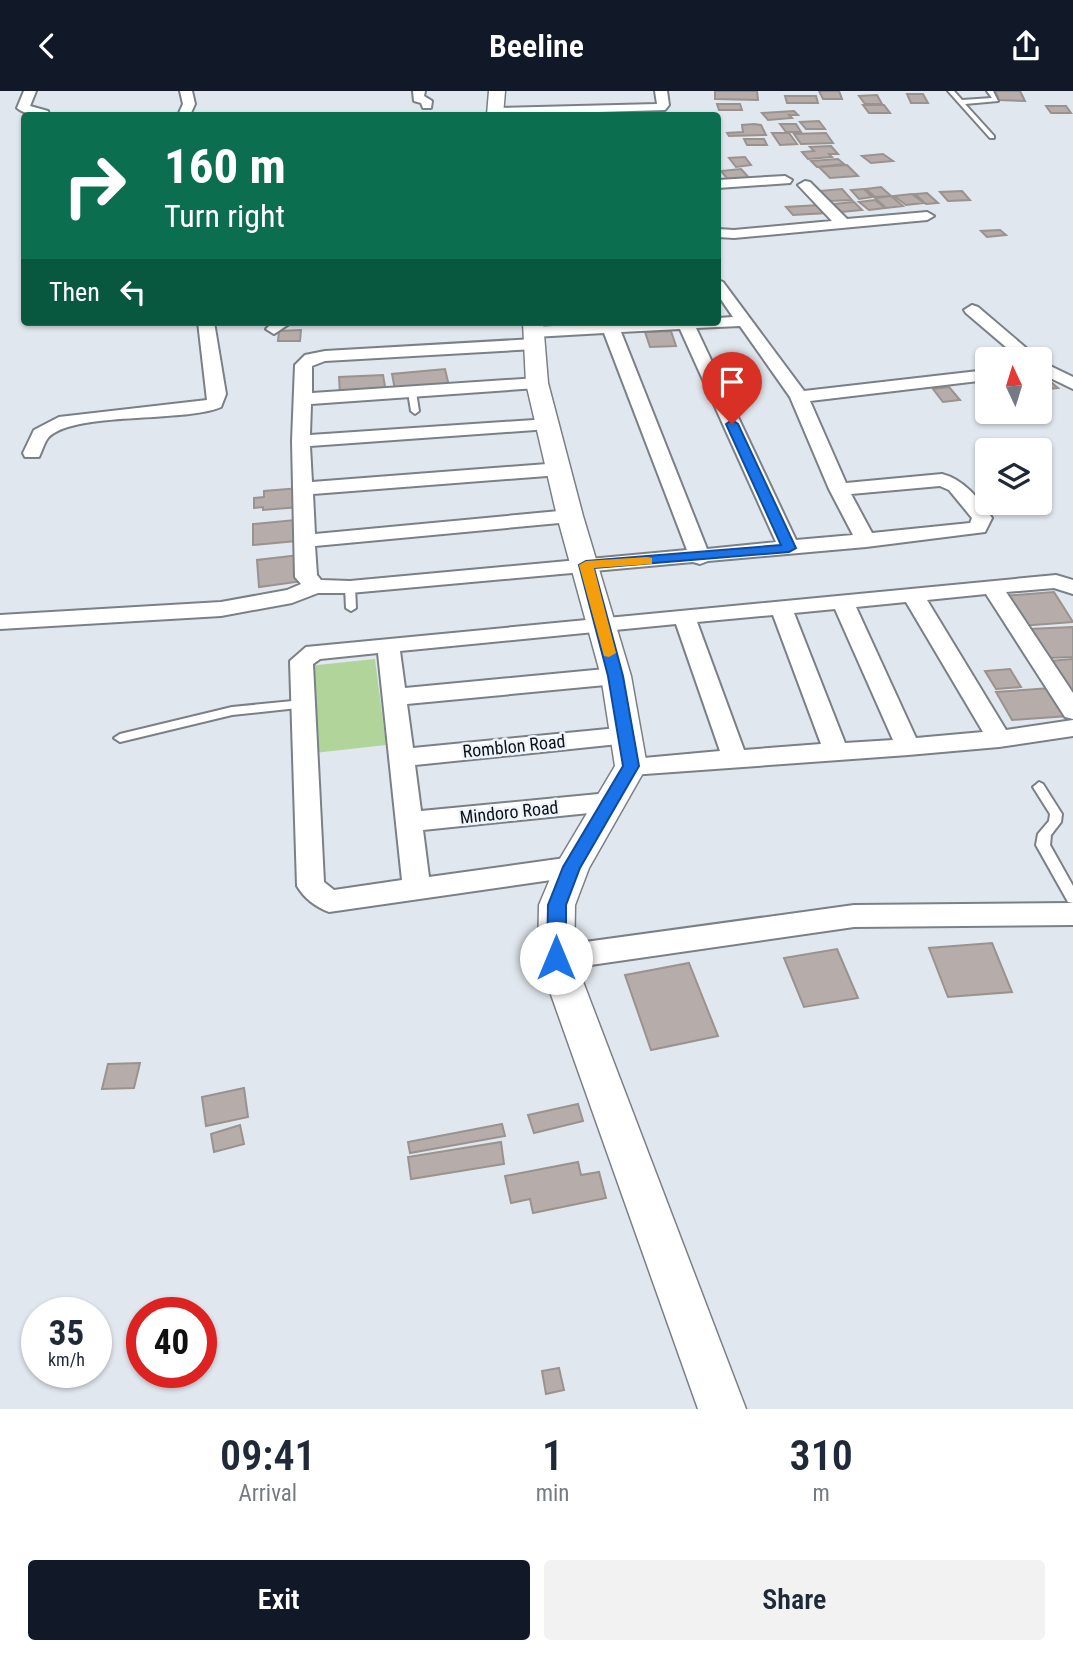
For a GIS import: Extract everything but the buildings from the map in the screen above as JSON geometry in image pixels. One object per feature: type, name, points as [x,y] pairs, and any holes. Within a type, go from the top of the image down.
[{"type":"street","points":[[30,91],[23,108],[37,112]]},
{"type":"street","points":[[185,112],[189,104],[186,91]]},
{"type":"street","points":[[419,91],[418,98],[426,101],[426,105]]},
{"type":"street","points":[[495,112],[497,91]]},
{"type":"street","points":[[523,112],[661,107],[661,91]]},
{"type":"street","points":[[721,184],[785,180]]},
{"type":"street","points":[[806,185],[844,224]]},
{"type":"street","points":[[832,212],[852,215],[863,222]]},
{"type":"street","points":[[721,233],[927,216]]},
{"type":"street","points":[[721,291],[746,321],[799,397],[839,489],[866,541]]},
{"type":"street","points":[[972,310],[1016,347]]},
{"type":"street","points":[[721,322],[746,321]]},
{"type":"street","points":[[32,453],[41,434],[65,421],[165,409],[204,408],[215,403],[217,394],[207,326]]},
{"type":"street","points":[[315,586],[306,576],[300,441],[304,365],[311,359],[533,333],[656,326]]},
{"type":"street","points":[[687,326],[789,548]]},
{"type":"street","points":[[611,329],[700,558]]},
{"type":"street","points":[[533,333],[537,383],[570,516],[616,676],[629,750],[609,802],[572,867],[557,905],[556,958],[722,1409]]},
{"type":"street","points":[[1052,373],[1073,384]]},
{"type":"street","points":[[799,397],[975,376]]},
{"type":"street","points":[[301,399],[537,383]]},
{"type":"street","points":[[300,441],[549,424]]},
{"type":"street","points":[[303,489],[560,468]]},
{"type":"street","points":[[0,622],[221,609],[292,596],[315,586],[350,587],[586,565],[700,558],[866,541],[978,528],[982,518],[956,486],[942,480],[839,489]]},
{"type":"street","points":[[306,541],[570,516]]},
{"type":"street","points":[[572,867],[329,901],[311,886],[301,661],[314,652],[600,623],[843,603],[991,586],[1056,581],[1073,588]]},
{"type":"street","points":[[991,586],[1073,711]]},
{"type":"street","points":[[913,595],[999,739]]},
{"type":"street","points":[[843,603],[908,747]]},
{"type":"street","points":[[781,607],[836,753]]},
{"type":"street","points":[[684,616],[735,759]]},
{"type":"street","points":[[388,645],[416,888]]},
{"type":"street","points":[[394,697],[616,676]]},
{"type":"street","name":"Romblon Road","points":[[401,758],[629,750],[735,759],[999,739],[1073,728]]},
{"type":"street","name":"Mindoro Road","points":[[408,822],[609,802]]},
{"type":"street","points":[[556,958],[854,915],[1073,914]]},
{"type":"lane","points":[[951,91],[992,137]]},
{"type":"lane","points":[[961,102],[996,100],[990,91]]},
{"type":"lane","points":[[412,392],[415,411]]},
{"type":"lane","points":[[350,587],[351,608]]},
{"type":"lane","points":[[120,738],[232,711],[303,704]]},
{"type":"lane","points":[[1039,787],[1056,814],[1055,822],[1045,834],[1043,845],[1073,898]]},
{"type":"green space","points":[[375,659],[386,745],[314,753],[308,666]]},
{"type":"slow traffic","points":[[609,653],[586,565],[647,561]]},
{"type":"route","points":[[556,958],[557,905],[572,867],[631,766],[628,735],[616,676],[586,565],[700,558],[789,548],[732,424]]}]
